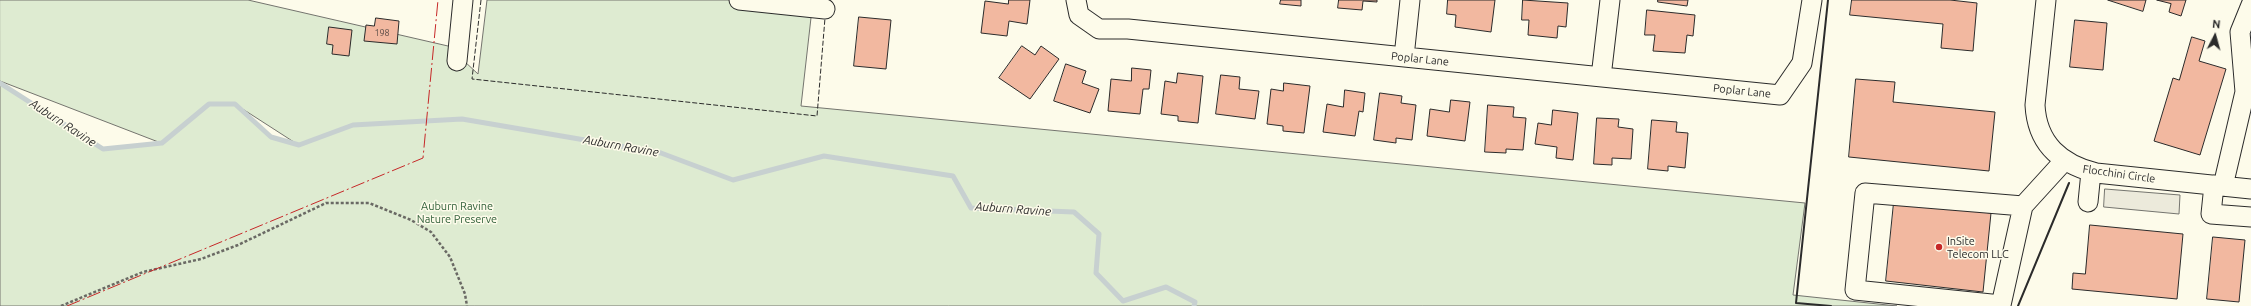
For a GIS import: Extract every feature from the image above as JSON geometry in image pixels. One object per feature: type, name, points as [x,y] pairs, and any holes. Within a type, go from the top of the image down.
[{"type":"street","points":[[457,61],[464,0]]},
{"type":"street","points":[[739,0],[825,9]]},
{"type":"street","name":"Poplar Lane","points":[[1076,0],[1079,16],[1099,29],[1128,29],[1780,95],[1802,63],[1812,0]]},
{"type":"street","points":[[1404,57],[1410,0]]},
{"type":"street","points":[[1601,77],[1610,0]]},
{"type":"street","name":"Flocchini Circle","points":[[2046,0],[2036,105],[2036,120],[2050,147],[2064,161],[2090,172],[2251,189]]},
{"type":"street","points":[[2251,5],[2240,32],[2245,92],[2211,214],[2251,217]]},
{"type":"street","points":[[2024,206],[1865,192],[1855,290],[2001,305],[2024,206],[2064,161]]},
{"type":"street","points":[[2088,202],[2090,172]]},
{"type":"path","points":[[61,306],[143,272],[201,259],[238,245],[326,203],[369,203],[411,220],[431,232],[450,257],[465,294],[467,306]]},
{"type":"green space","name":"Auburn Ravine Nature Preserve","points":[[0,0],[248,0],[448,46],[478,74],[487,0],[813,0],[801,106],[1805,203],[1793,295],[1897,306],[0,306],[0,83],[103,149],[161,143],[0,81]],"holes":[[[238,106],[297,144],[271,137]]]},
{"type":"shaded area","points":[[2105,189],[2180,195],[2179,214],[2104,207]]},
{"type":"building","points":[[1009,0],[1030,0],[1027,24],[1009,21],[1007,36],[981,33],[985,1],[1008,4]]},
{"type":"building","points":[[1281,0],[1301,0],[1301,6],[1280,4]]},
{"type":"building","points":[[1339,0],[1377,0],[1377,2],[1363,1],[1362,10],[1338,8]]},
{"type":"building","points":[[1448,0],[1495,0],[1491,32],[1455,27],[1456,15],[1447,14]]},
{"type":"building","points":[[1523,0],[1568,3],[1566,27],[1558,26],[1557,38],[1528,35],[1529,20],[1522,20]]},
{"type":"building","points":[[1658,0],[1688,0],[1687,6],[1658,2]]},
{"type":"building","points":[[1852,0],[1950,0],[1977,3],[1973,51],[1941,48],[1943,24],[1850,15]]},
{"type":"building","points":[[2108,0],[2146,0],[2143,11]]},
{"type":"building","points":[[2157,0],[2186,0],[2181,16],[2169,12],[2171,4]]},
{"type":"building","points":[[1647,10],[1695,15],[1693,36],[1687,35],[1685,53],[1653,51],[1655,35],[1645,35]]},
{"type":"building","points":[[859,17],[891,20],[886,69],[854,66]]},
{"type":"building","points":[[376,18],[399,21],[397,44],[364,41],[366,25],[374,26]]},
{"type":"building","points":[[2075,20],[2107,23],[2103,70],[2070,67]]},
{"type":"building","points":[[329,27],[352,30],[349,56],[332,54],[333,45],[327,44]]},
{"type":"building","points":[[2192,37],[2205,41],[2199,61],[2226,69],[2200,155],[2154,141],[2173,78],[2179,80]]},
{"type":"building","points":[[1022,46],[1035,55],[1041,46],[1059,59],[1030,99],[999,78]]},
{"type":"building","points":[[1066,64],[1086,71],[1082,83],[1099,89],[1090,113],[1054,101]]},
{"type":"building","points":[[1132,68],[1151,70],[1149,89],[1143,89],[1140,114],[1108,111],[1111,79],[1131,81]]},
{"type":"building","points":[[1178,73],[1203,76],[1198,123],[1178,121],[1178,116],[1161,114],[1165,81],[1176,83]]},
{"type":"building","points":[[1221,75],[1240,77],[1239,89],[1259,91],[1255,119],[1216,114]]},
{"type":"building","points":[[1856,79],[1895,82],[1893,102],[1995,112],[1989,171],[1849,157]]},
{"type":"building","points":[[1284,83],[1310,86],[1304,133],[1283,131],[1283,126],[1267,124],[1271,89],[1283,91]]},
{"type":"building","points":[[1345,90],[1365,93],[1363,112],[1359,111],[1355,136],[1323,132],[1327,104],[1343,107]]},
{"type":"building","points":[[1380,93],[1402,96],[1401,103],[1416,105],[1412,140],[1396,138],[1396,143],[1374,140]]},
{"type":"building","points":[[1451,100],[1470,102],[1465,141],[1427,136],[1430,109],[1449,112]]},
{"type":"building","points":[[1488,105],[1514,107],[1513,117],[1526,118],[1523,150],[1506,149],[1506,153],[1485,152]]},
{"type":"building","points":[[1553,110],[1578,113],[1573,160],[1556,158],[1557,147],[1535,144],[1538,123],[1551,125]]},
{"type":"building","points":[[1597,118],[1619,119],[1618,127],[1633,129],[1631,159],[1612,158],[1612,165],[1594,164]]},
{"type":"building","points":[[1652,120],[1677,122],[1676,132],[1688,133],[1685,168],[1668,166],[1668,171],[1648,169]]},
{"type":"building","name":"InSite Telecom LLC","points":[[1894,202],[1991,213],[1983,292],[1886,281]]},
{"type":"building","points":[[2090,225],[2183,234],[2177,299],[2072,289],[2073,273],[2085,274]]},
{"type":"building","points":[[2213,237],[2245,240],[2239,302],[2207,299]]},
{"type":"waterway","name":"Auburn Ravine","points":[[0,83],[103,149],[162,143],[209,104],[235,104],[271,137],[299,145],[353,125],[462,119],[661,153],[733,180],[824,156],[953,176],[971,208],[1074,212],[1099,234],[1096,273],[1123,301],[1166,287],[1195,302],[1194,306]]},
{"type":"fence","points":[[481,0],[472,79],[817,116],[825,18]]},
{"type":"wall","points":[[1828,0],[1796,303],[1831,306]]},
{"type":"wall","points":[[2018,306],[2069,183]]},
{"type":"power","points":[[67,306],[423,158],[438,0]]},
{"type":"place","name":"InSite Telecom LLC","points":[[1939,247]]}]
